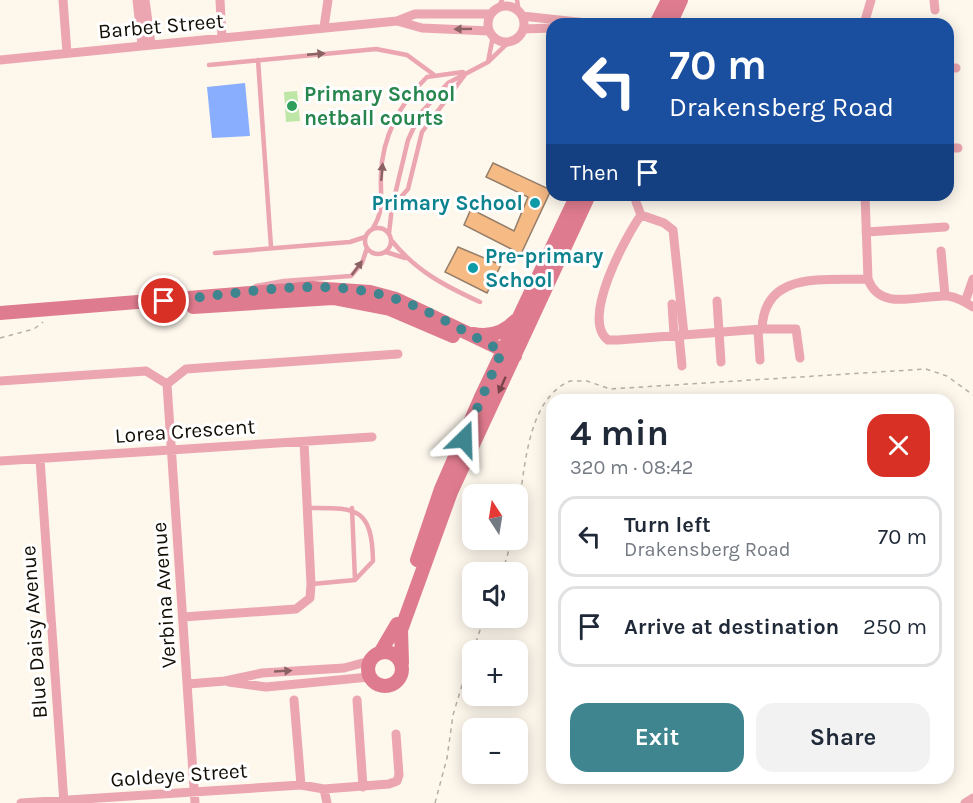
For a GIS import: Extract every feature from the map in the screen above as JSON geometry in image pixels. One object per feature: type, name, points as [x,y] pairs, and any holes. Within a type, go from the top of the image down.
[{"type":"street","points":[[63,0],[67,53]]},
{"type":"street","points":[[137,0],[146,45]]},
{"type":"street","points":[[146,0],[146,45]]},
{"type":"street","points":[[220,0],[222,38]]},
{"type":"street","points":[[324,27],[328,0]]},
{"type":"street","points":[[659,18],[669,0]]},
{"type":"street","points":[[673,18],[681,0]]},
{"type":"street","points":[[866,18],[871,0]]},
{"type":"street","points":[[546,28],[523,29],[511,40],[501,41],[491,33],[497,7],[509,6],[520,14],[550,18]]},
{"type":"street","name":"Barbet Street","points":[[0,60],[397,21],[415,14],[497,7]]},
{"type":"street","points":[[520,14],[523,29]]},
{"type":"street","points":[[854,15],[858,18]]},
{"type":"street","name":"Barbet Street","points":[[397,21],[422,28],[491,33]]},
{"type":"street","points":[[507,356],[527,303],[574,201]]},
{"type":"street","points":[[369,677],[368,668],[395,631],[440,505],[507,356],[586,201]]},
{"type":"street","points":[[636,201],[641,215],[601,296],[601,332],[608,339],[760,329],[796,329],[800,358]]},
{"type":"street","points":[[864,201],[867,279],[875,291],[891,300],[945,296],[969,305],[973,279]]},
{"type":"street","points":[[641,215],[664,222],[673,230],[682,366]]},
{"type":"street","points":[[865,229],[913,223]]},
{"type":"street","points":[[865,229],[945,227]]},
{"type":"street","points":[[941,251],[945,296]]},
{"type":"street","points":[[760,360],[760,329],[765,307],[782,287],[799,283],[867,279]]},
{"type":"street","points":[[0,313],[312,288],[370,292],[396,299],[507,356]]},
{"type":"street","points":[[0,322],[333,298],[390,309],[507,356]]},
{"type":"street","points":[[717,301],[721,362]]},
{"type":"street","points":[[462,332],[485,336],[496,334],[512,324],[527,303]]},
{"type":"street","points":[[672,304],[679,335]]},
{"type":"street","points":[[0,381],[146,371],[167,384],[186,369],[398,354]]},
{"type":"street","name":"Verbina Avenue","points":[[167,384],[195,803]]},
{"type":"street","name":"Lorea Crescent","points":[[0,461],[372,437]]},
{"type":"street","points":[[183,617],[296,609],[310,598],[304,442]]},
{"type":"street","name":"Blue Daisy Avenue","points":[[40,459],[64,802]]},
{"type":"street","points":[[225,681],[266,687],[369,677],[382,687],[392,685],[400,678],[401,630],[440,505]]},
{"type":"street","points":[[188,684],[225,681],[262,673],[344,668],[390,653],[402,663]]},
{"type":"street","points":[[294,700],[301,785]]},
{"type":"street","points":[[357,700],[363,787]]},
{"type":"street","name":"Goldeye Street","points":[[21,803],[301,785],[324,789],[363,787],[397,781],[399,775],[396,734]]},
{"type":"street","points":[[324,789],[327,803]]},
{"type":"street","points":[[965,803],[973,798]]},
{"type":"lane","points":[[517,0],[520,14]]},
{"type":"lane","points":[[488,62],[491,33]]},
{"type":"lane","points":[[480,302],[429,277],[405,258],[389,233],[392,207],[408,140],[420,114],[448,83],[488,62],[511,40]]},
{"type":"lane","points":[[209,65],[387,49],[407,55],[433,74]]},
{"type":"lane","points":[[258,60],[271,247]]},
{"type":"lane","points":[[215,253],[350,242],[365,237],[373,228],[383,204],[381,170],[392,124],[403,105],[423,81],[433,74],[471,71]]},
{"type":"lane","points":[[392,207],[408,189],[422,132],[451,97],[461,79],[471,71]]},
{"type":"lane","points":[[373,228],[382,228],[389,233]]},
{"type":"lane","points":[[221,295],[284,281],[344,278],[357,270],[366,246],[365,237]]},
{"type":"lane","points":[[386,252],[392,241]]},
{"type":"lane","points":[[350,242],[366,246],[374,253],[386,252],[405,258]]},
{"type":"lane","points":[[307,508],[352,508],[359,514],[373,540],[373,561],[356,580],[311,585]]},
{"type":"lane","points":[[352,508],[356,580]]},
{"type":"path","points":[[0,338],[34,329],[42,324],[45,318]]},
{"type":"path","points":[[554,394],[570,381],[587,381],[610,389],[926,369],[946,376],[973,395]]},
{"type":"path","points":[[522,484],[530,433],[535,419],[546,404]]},
{"type":"path","points":[[435,803],[447,758],[453,715],[462,686]]},
{"type":"green space","name":"Primary School netball courts","points":[[297,91],[300,121],[286,122],[284,92]]},
{"type":"water","points":[[245,83],[250,136],[212,138],[207,87]]},
{"type":"building","name":"Primary School","points":[[493,163],[546,188],[546,201],[521,254],[464,225],[471,209],[514,231],[528,197],[486,177]]},
{"type":"building","name":"Pre-primary School","points":[[458,247],[501,265],[487,293],[445,272]]},
{"type":"place","name":"Primary School netball courts","points":[[292,106]]},
{"type":"place","name":"Primary School","points":[[535,203]]},
{"type":"place","name":"Pre-primary School","points":[[473,268]]},
{"type":"route","points":[[164,301],[312,288],[370,292],[396,299],[426,312],[502,351],[464,439]]}]
